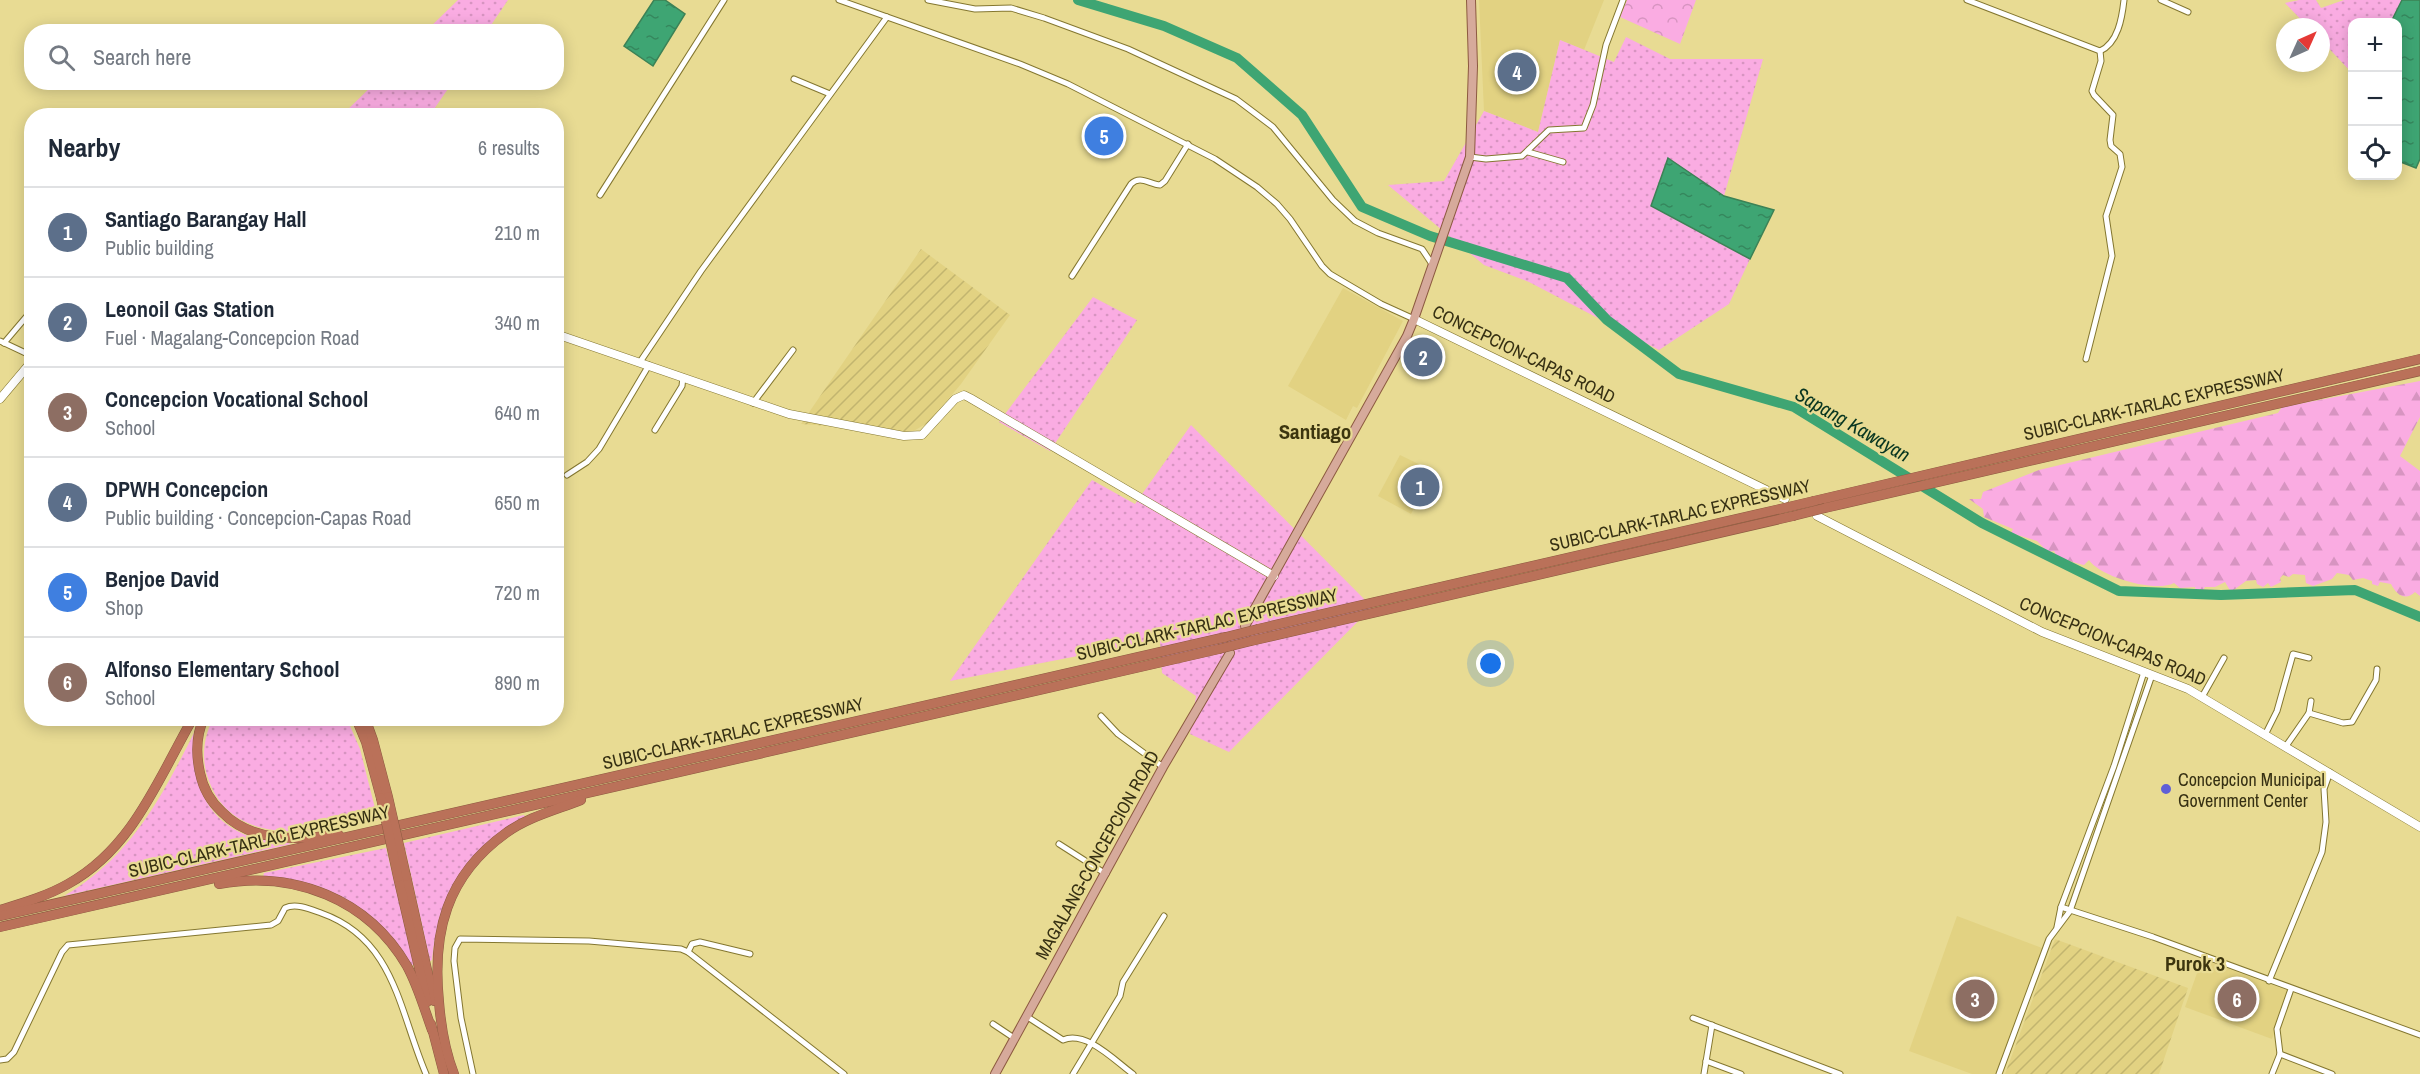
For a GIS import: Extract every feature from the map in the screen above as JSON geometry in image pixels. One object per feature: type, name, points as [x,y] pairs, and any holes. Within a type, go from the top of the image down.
[{"type":"highway","name":"SUBIC-CLARK-TARLAC EXPRESSWAY","points":[[0,916],[1226,637],[2420,359]]},
{"type":"highway","name":"SUBIC-CLARK-TARLAC EXPRESSWAY","points":[[0,927],[175,889],[2420,371]]},
{"type":"highway","points":[[0,910],[51,893],[69,884],[92,868],[113,848],[144,809],[189,726]]},
{"type":"highway","points":[[202,726],[197,761],[201,782],[212,802],[227,818],[245,830],[287,838],[374,832]]},
{"type":"highway","points":[[359,726],[384,798]]},
{"type":"highway","points":[[368,726],[378,758],[384,798],[402,876],[454,1074]]},
{"type":"highway","points":[[441,1024],[436,971],[438,940],[445,912],[460,880],[480,856],[506,833],[536,817],[609,788]]},
{"type":"highway","points":[[402,876],[432,1030]]},
{"type":"highway","points":[[175,889],[190,890],[226,883],[270,881],[310,887],[344,901],[372,923],[400,954],[416,984],[444,1074]]},
{"type":"main road","name":"CONCEPCION-CAPAS ROAD","points":[[1471,0],[1473,66],[1470,157],[1414,319],[1785,499]]},
{"type":"main road","points":[[1245,626],[1407,336],[1414,319]]},
{"type":"main road","points":[[564,337],[753,403],[808,418],[917,436],[926,434],[955,399],[964,395],[1274,576]]},
{"type":"main road","points":[[0,399],[24,370]]},
{"type":"main road","name":"CONCEPCION-CAPAS ROAD","points":[[1817,516],[2042,632],[2148,673],[2202,697],[2266,733],[2420,827]]},
{"type":"main road","name":"MAGALANG-CONCEPCION ROAD","points":[[995,1074],[1163,766],[1230,653]]},
{"type":"street","points":[[600,195],[724,0]]},
{"type":"street","points":[[838,0],[1020,63],[1068,84],[1188,144],[1223,164],[1271,198],[1290,219],[1314,256],[1330,274],[1381,304],[1414,319]]},
{"type":"street","points":[[928,0],[975,9],[1011,8],[1044,18],[1128,49],[1236,99],[1273,127],[1333,201],[1355,221],[1377,233],[1422,249],[1434,262]]},
{"type":"street","points":[[1470,157],[1514,158],[1528,152],[1549,130],[1584,128],[1593,105],[1606,45],[1623,0]]},
{"type":"street","points":[[1969,0],[2100,51],[2106,49],[2114,39],[2124,0]]},
{"type":"street","points":[[2161,0],[2188,12]]},
{"type":"street","points":[[640,362],[700,271],[887,17]]},
{"type":"street","points":[[2086,359],[2112,256],[2106,216],[2122,167],[2120,154],[2111,146],[2113,115],[2092,91],[2101,61],[2100,51]]},
{"type":"street","points":[[794,79],[830,94]]},
{"type":"street","points":[[1072,276],[1131,184],[1135,180],[1141,180],[1160,185],[1165,181],[1188,144]]},
{"type":"street","points":[[1528,152],[1563,162]]},
{"type":"street","points":[[24,319],[2,342],[24,353]]},
{"type":"street","points":[[753,403],[793,350]]},
{"type":"street","points":[[567,475],[587,462],[599,449],[649,365]]},
{"type":"street","points":[[655,430],[682,386],[683,377]]},
{"type":"street","points":[[2266,733],[2277,711],[2293,654],[2309,658]]},
{"type":"street","points":[[2202,697],[2224,658]]},
{"type":"street","points":[[2309,713],[2343,723],[2352,722],[2376,680],[2377,669]]},
{"type":"street","points":[[2057,928],[2061,907],[2148,673]]},
{"type":"street","points":[[2000,1074],[2049,939],[2070,911],[2148,673]]},
{"type":"street","points":[[2286,746],[2309,713],[2311,701]]},
{"type":"street","points":[[1101,716],[1118,734],[1163,766]]},
{"type":"street","points":[[2269,981],[2322,852],[2326,822],[2324,789],[2330,772]]},
{"type":"street","points":[[1059,844],[1106,874]]},
{"type":"street","points":[[0,1060],[7,1059],[14,1052],[62,952],[68,945],[271,925],[278,921],[285,908],[293,906],[318,912],[343,923],[356,932],[379,956],[397,989],[426,1074]]},
{"type":"street","points":[[2061,907],[2420,1035]]},
{"type":"street","points":[[1073,1074],[1120,996],[1123,982],[1164,916]]},
{"type":"street","points":[[473,1074],[461,1018],[454,961],[455,948],[460,939],[474,937],[589,941],[681,949],[688,952],[844,1074]]},
{"type":"street","points":[[688,952],[692,944],[700,942],[750,954]]},
{"type":"street","points":[[2272,1074],[2280,1054],[2277,1029],[2291,989]]},
{"type":"street","points":[[1026,1016],[1063,1040],[1069,1037],[1079,1038],[1090,1043],[1133,1074]]},
{"type":"street","points":[[1693,1018],[1827,1072],[1840,1074]]},
{"type":"street","points":[[993,1023],[1014,1038]]},
{"type":"street","points":[[1704,1074],[1712,1025]]},
{"type":"street","points":[[2280,1054],[2332,1074]]},
{"type":"street","points":[[1706,1061],[1741,1074]]},
{"type":"shaded area","points":[[1479,0],[1604,0],[1584,50],[1560,40],[1538,132],[1484,111]]},
{"type":"shaded area","points":[[921,249],[1010,315],[961,384],[929,422],[912,432],[801,424]]},
{"type":"shaded area","points":[[1343,288],[1403,321],[1357,408],[1353,406],[1346,420],[1288,386]]},
{"type":"shaded area","points":[[1400,455],[1433,471],[1411,514],[1378,496]]},
{"type":"shaded area","points":[[1957,916],[2042,948],[1997,1074],[1972,1074],[1909,1051]]},
{"type":"shaded area","points":[[2055,939],[2188,988],[2159,1074],[2005,1074]]},
{"type":"shaded area","points":[[2202,959],[2289,991],[2272,1039],[2185,1007]]},
{"type":"green space","points":[[458,0],[508,0],[492,24],[433,24]]},
{"type":"green space","points":[[1627,0],[1696,0],[1680,44],[1620,17]]},
{"type":"green space","points":[[2316,0],[2321,8],[2344,0],[2402,0],[2393,18],[2348,18],[2348,69],[2330,50],[2330,18],[2299,18],[2285,3]]},
{"type":"green space","points":[[1626,37],[1670,59],[1763,59],[1724,196],[1668,159],[1651,206],[1750,259],[1729,304],[1659,350],[1529,282],[1484,265],[1388,185],[1444,181],[1484,111],[1538,132],[1560,40],[1614,62]]},
{"type":"green space","points":[[368,90],[447,90],[435,108],[349,108]]},
{"type":"green space","points":[[1093,297],[1137,320],[1050,451],[999,422]]},
{"type":"green space","points":[[2420,381],[2420,417],[2400,456],[2420,471],[2420,596],[2415,592],[2408,596],[2401,596],[2391,584],[2380,582],[2378,586],[2363,578],[2353,580],[2349,575],[2337,573],[2332,579],[2313,586],[2306,583],[2305,575],[2293,574],[2289,577],[2283,575],[2280,578],[2281,582],[2271,587],[2268,583],[2263,587],[2257,584],[2256,580],[2246,581],[2231,592],[2225,582],[2215,587],[2205,587],[2202,592],[2196,592],[2195,587],[2180,588],[2174,583],[2166,586],[2142,585],[2104,572],[2089,560],[2084,565],[2057,557],[2054,551],[2048,552],[2037,541],[2011,533],[2013,529],[1984,517],[1983,509],[1969,499],[1981,499],[1983,492],[2039,470],[2278,413],[2282,407]]},
{"type":"green space","points":[[1191,425],[1372,607],[1229,752],[1190,734],[1196,696],[1162,673],[1160,640],[950,681],[1092,480],[1135,504]]},
{"type":"green space","points":[[210,726],[350,726],[360,749],[378,820],[307,831],[282,831],[259,827],[238,818],[221,803],[206,773],[204,750]]},
{"type":"green space","points":[[195,731],[195,765],[198,781],[211,809],[235,830],[251,837],[291,844],[64,896],[108,863],[142,824],[170,780]]},
{"type":"green space","points":[[524,815],[525,817],[487,844],[459,876],[441,914],[430,961],[404,843]]},
{"type":"green space","points":[[386,848],[414,964],[411,966],[383,928],[349,901],[310,884],[263,877],[264,873]]},
{"type":"water","points":[[654,0],[665,0],[685,14],[653,66],[624,46]]},
{"type":"water","points":[[2402,0],[2420,0],[2420,159],[2416,168],[2402,163],[2402,18],[2393,18]]},
{"type":"water","points":[[1668,158],[1724,196],[1774,210],[1750,259],[1651,206]]},
{"type":"waterway","name":"Sapang Kawayan","points":[[1078,0],[1164,26],[1237,58],[1302,115],[1362,207],[1430,236],[1567,278],[1607,320],[1679,374],[1794,407],[1982,523],[2119,591],[2221,595],[2355,590],[2420,617]]},
{"type":"place","name":"DPWH Concepcion","points":[[1517,72]]},
{"type":"place","name":"Benjoe David","points":[[1104,136]]},
{"type":"place","name":"Leonoil Gas Station","points":[[1423,357]]},
{"type":"place","name":"Santiago Barangay Hall","points":[[1420,487]]},
{"type":"place","name":"Concepcion Municipal Government Center","points":[[2166,789]]},
{"type":"place","name":"Concepcion Vocational School","points":[[1975,999]]},
{"type":"place","name":"Alfonso Elementary School","points":[[2237,999]]},
{"type":"district","name":"Santiago","points":[[1315,431]]},
{"type":"district","name":"Purok 3","points":[[2195,963]]}]
